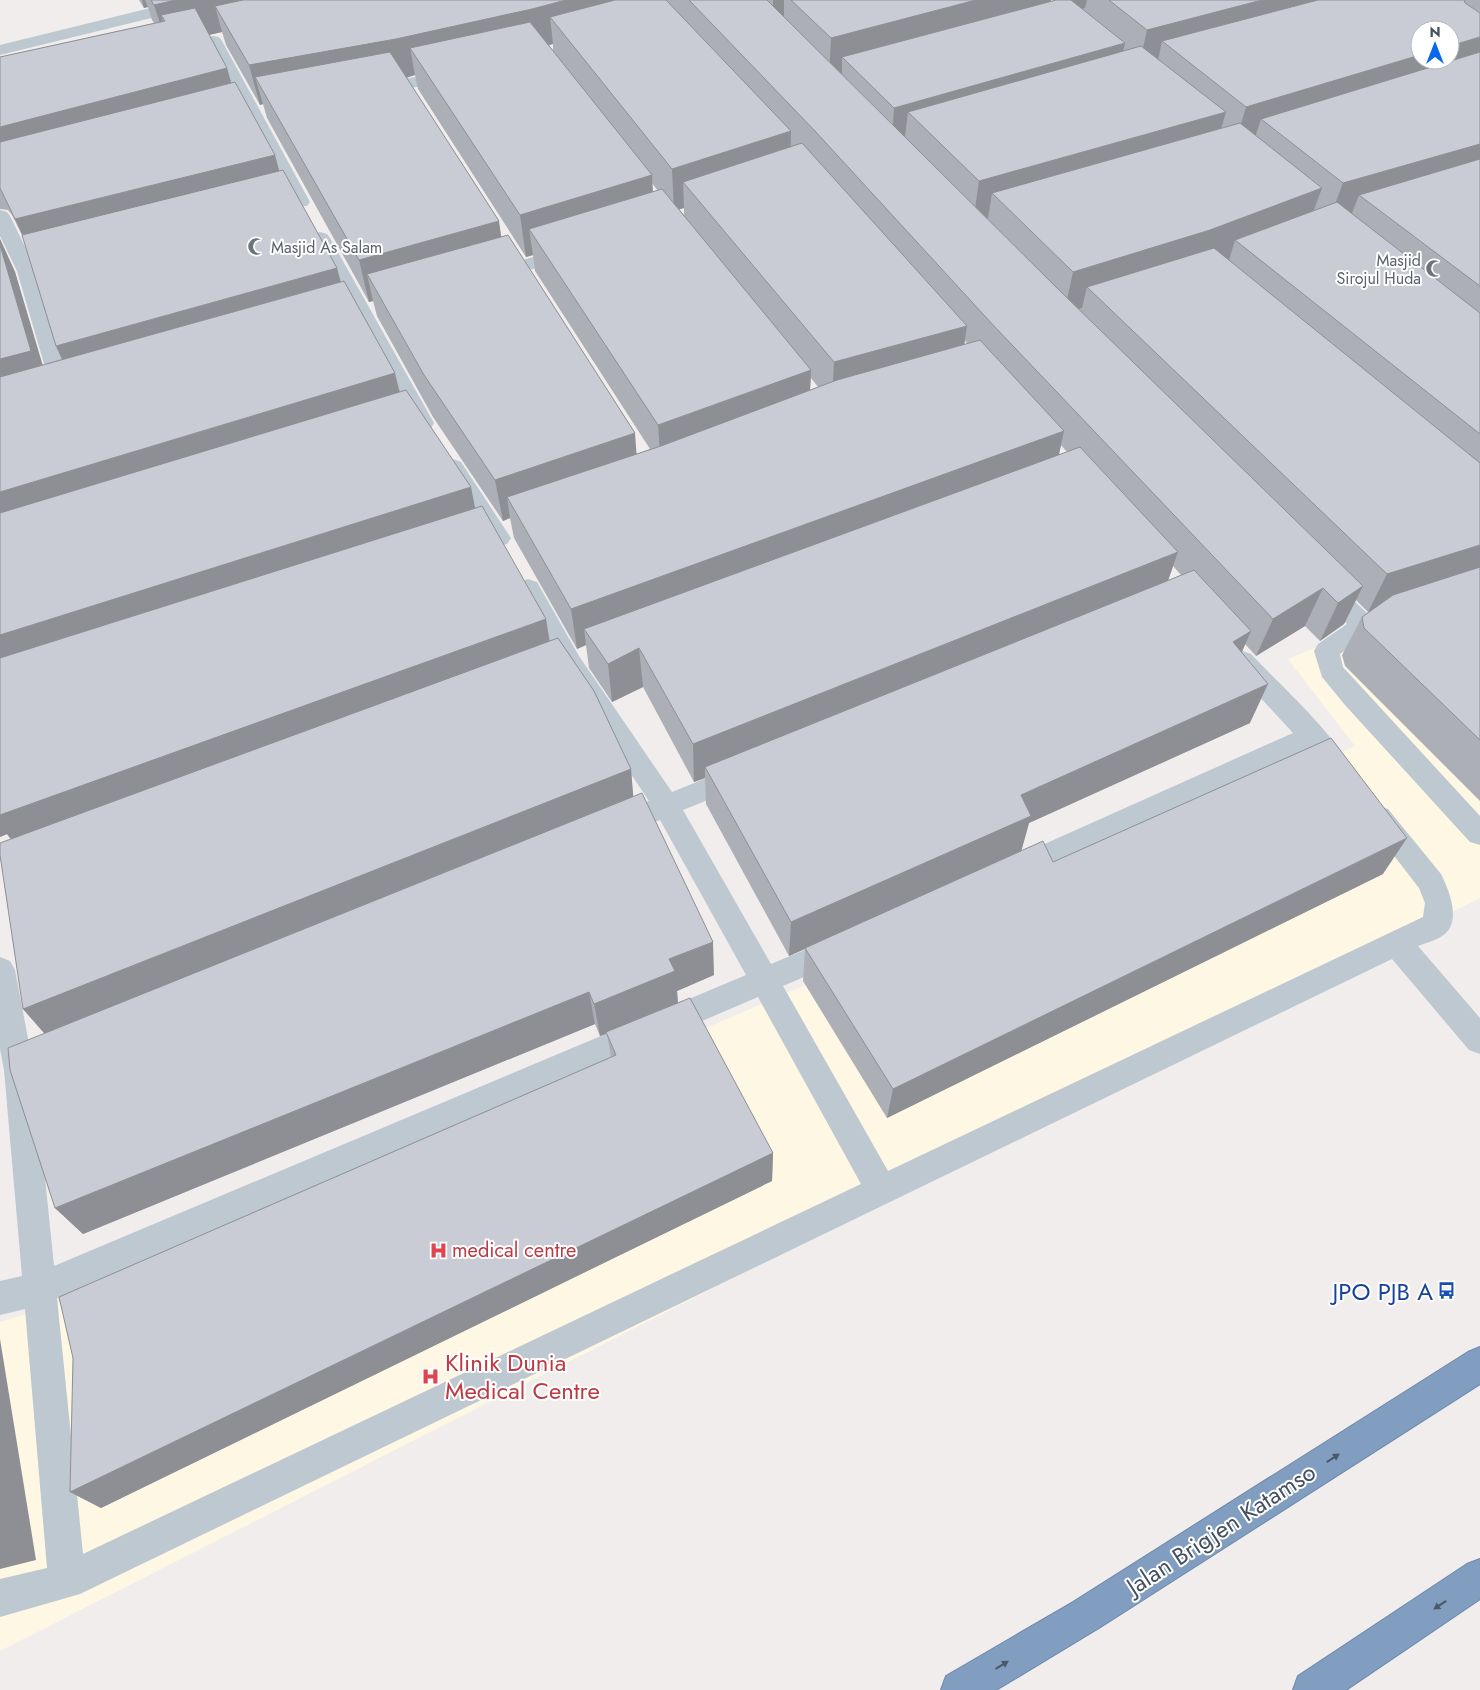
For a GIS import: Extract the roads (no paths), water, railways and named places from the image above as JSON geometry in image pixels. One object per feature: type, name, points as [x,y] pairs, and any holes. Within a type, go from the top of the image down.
[{"type":"highway","name":"Jalan Brigjen Katamso","points":[[960,1690],[1086,1615],[1480,1364]]},
{"type":"highway","points":[[1312,1690],[1480,1578]]},
{"type":"street","points":[[121,0],[132,16]]},
{"type":"street","points":[[0,50],[203,0]]},
{"type":"street","points":[[213,41],[253,115],[290,203],[361,313],[412,423],[440,448],[497,533],[570,663],[666,805],[882,1191]]},
{"type":"street","points":[[357,94],[409,93],[472,70]]},
{"type":"street","points":[[0,216],[27,270],[65,398]]},
{"type":"street","points":[[473,281],[585,247]]},
{"type":"street","points":[[27,270],[84,256]]},
{"type":"street","points":[[1313,576],[1363,625]]},
{"type":"street","points":[[1399,614],[1363,625],[1327,651],[1331,670],[1354,698],[1480,834]]},
{"type":"street","points":[[0,1598],[67,1581],[1436,924],[1439,903],[1431,882],[1312,736],[1228,646]]},
{"type":"street","points":[[993,880],[1312,736]]},
{"type":"street","points":[[629,820],[768,764]]},
{"type":"street","points":[[0,1298],[41,1288],[766,982],[866,937]]},
{"type":"street","points":[[1396,942],[1480,1040]]},
{"type":"street","points":[[0,970],[33,1064],[41,1288],[67,1581]]},
{"type":"place","name":"Masjid As Salam","points":[[257,247]]},
{"type":"place","name":"Masjid Sirojul Huda","points":[[1435,269]]},
{"type":"place","name":"medical centre","points":[[438,1250]]},
{"type":"place","name":"JPO PJB A","points":[[1447,1291]]},
{"type":"place","name":"Klinik Dunia Medical Centre","points":[[431,1376]]}]
